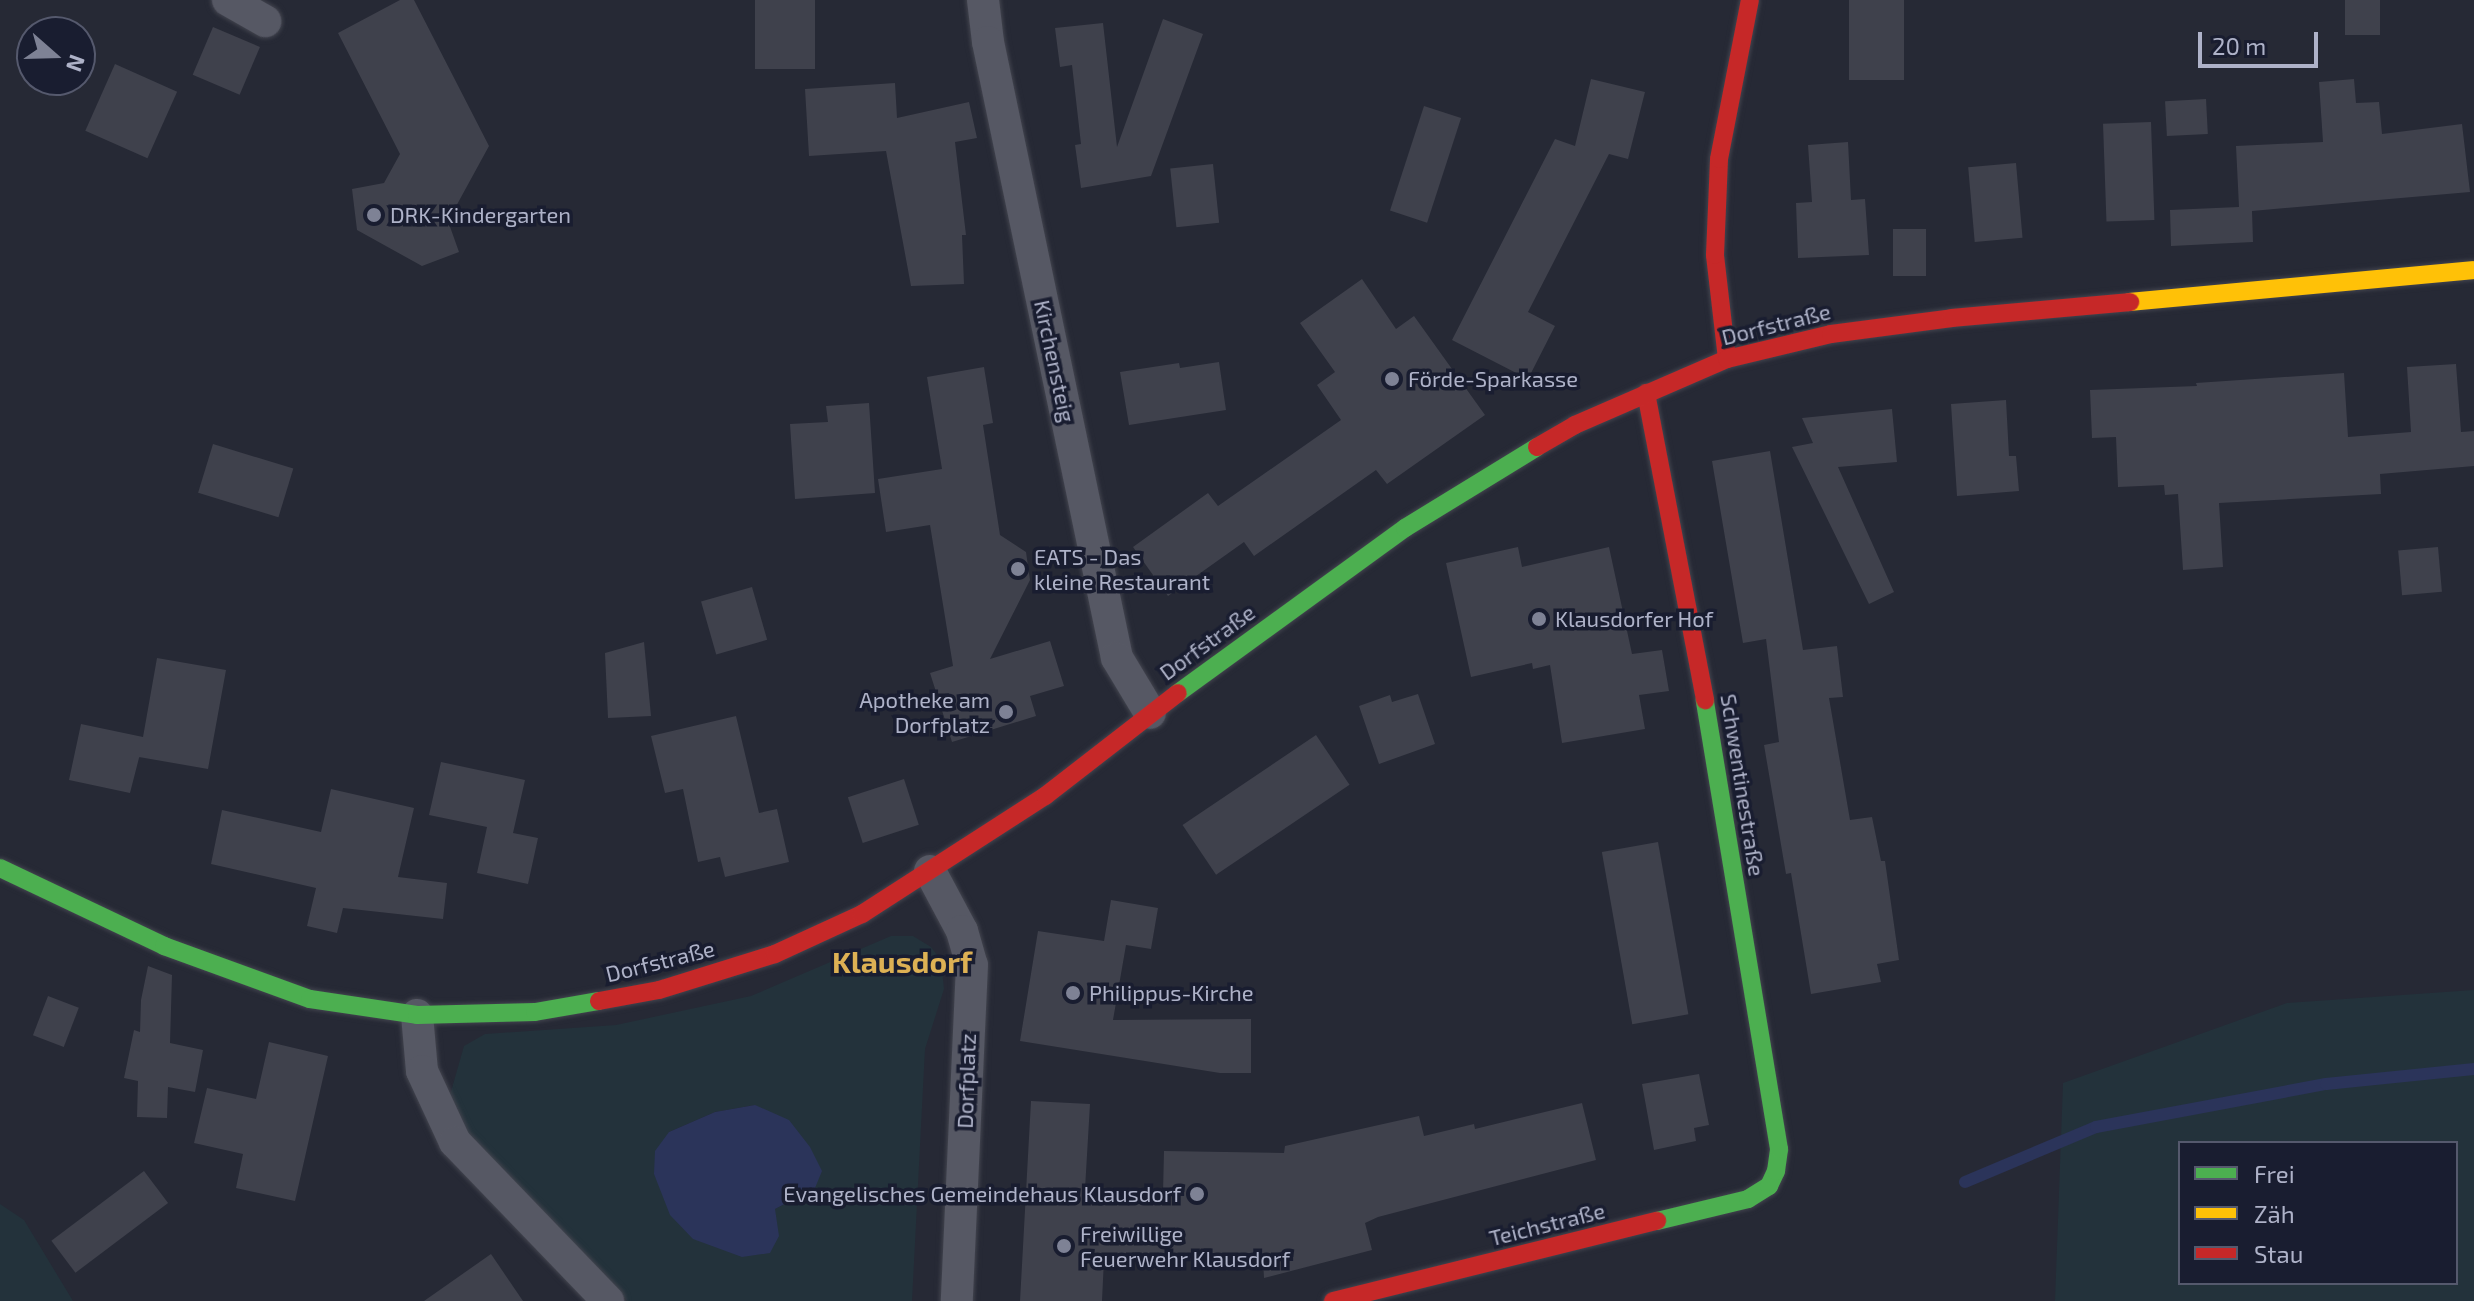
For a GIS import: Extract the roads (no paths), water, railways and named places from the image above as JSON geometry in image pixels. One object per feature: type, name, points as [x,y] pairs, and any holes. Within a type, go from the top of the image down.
[{"type":"street","points":[[228,0],[265,21]]},
{"type":"street","name":"Kirchensteig","points":[[983,0],[988,42],[1117,658],[1150,713]]},
{"type":"street","points":[[1727,359],[1715,255],[1719,159],[1750,0]]},
{"type":"street","name":"Dorfstraße","points":[[0,868],[164,946],[310,999],[417,1015],[535,1012],[659,990],[775,954],[825,933],[930,871],[1045,796],[1150,713],[1405,528],[1486,475],[1575,425],[1727,359],[1831,334],[1952,318],[2474,270]]},
{"type":"street","name":"Schwentinestraße","points":[[1646,393],[1692,622],[1779,1149],[1776,1171],[1769,1186]]},
{"type":"street","name":"Dorfplatz","points":[[930,871],[962,931],[972,965],[957,1301]]},
{"type":"street","points":[[417,1015],[422,1071],[455,1142],[608,1301]]},
{"type":"street","name":"Teichstraße","points":[[1333,1301],[1748,1199],[1769,1186]]},
{"type":"water","points":[[755,1105],[789,1120],[810,1147],[822,1171],[815,1188],[775,1209],[779,1236],[770,1253],[742,1257],[693,1239],[670,1215],[654,1174],[655,1151],[669,1132],[715,1112]]},
{"type":"waterway","points":[[1965,1182],[2096,1127],[2326,1084],[2474,1069]]},
{"type":"place","name":"DRK-Kindergarten","points":[[374,215]]},
{"type":"place","name":"Förde-Sparkasse","points":[[1392,379]]},
{"type":"place","name":"EATS - Das kleine Restaurant","points":[[1018,569]]},
{"type":"place","name":"Klausdorfer Hof","points":[[1539,619]]},
{"type":"place","name":"Apotheke am Dorfplatz","points":[[1006,712]]},
{"type":"place","name":"Philippus-Kirche","points":[[1073,993]]},
{"type":"place","name":"Evangelisches Gemeindehaus Klausdorf","points":[[1197,1194]]},
{"type":"place","name":"Freiwillige Feuerwehr Klausdorf","points":[[1064,1246]]},
{"type":"district","name":"Klausdorf","points":[[902,961]]}]
